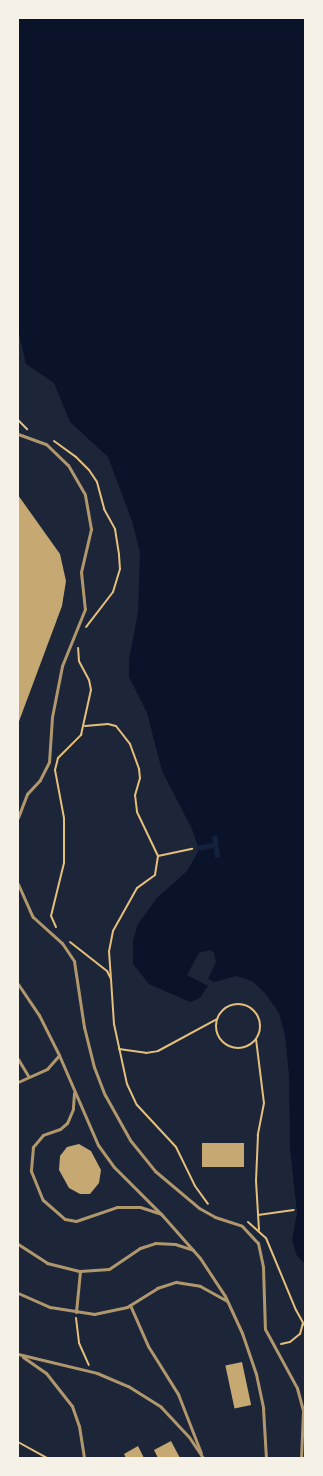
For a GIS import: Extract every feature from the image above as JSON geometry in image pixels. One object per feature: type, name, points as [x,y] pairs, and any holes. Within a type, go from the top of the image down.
[{"type":"lane","points":[[18,434],[46,444],[68,465],[85,495],[91,529],[80,572],[85,609],[62,666],[52,717],[49,762],[43,776],[27,794],[18,817]]},
{"type":"lane","points":[[18,884],[30,914],[65,947],[74,961],[84,1027],[94,1067],[112,1110],[130,1140],[155,1171],[199,1208],[215,1217],[242,1226],[258,1243],[263,1267],[263,1318],[270,1343],[297,1388],[304,1423],[301,1458]]},
{"type":"lane","points":[[18,984],[39,1015],[59,1055],[87,1124],[114,1167],[162,1215],[193,1250],[227,1301],[242,1334],[256,1374],[263,1408],[266,1458]]},
{"type":"lane","points":[[18,1082],[47,1069],[59,1055]]},
{"type":"lane","points":[[18,1059],[30,1077]]},
{"type":"lane","points":[[74,1091],[73,1109],[67,1124],[60,1129],[43,1136],[33,1147],[31,1171],[43,1200],[56,1213],[65,1219],[76,1221],[117,1207],[140,1207],[162,1215]]},
{"type":"lane","points":[[18,1244],[47,1263],[80,1271],[109,1269],[140,1248],[156,1243],[175,1244],[193,1250]]},
{"type":"lane","points":[[76,1312],[80,1271]]},
{"type":"lane","points":[[18,1293],[44,1304],[76,1312],[94,1314],[130,1305],[157,1288],[176,1282],[200,1286],[227,1301]]},
{"type":"lane","points":[[130,1305],[148,1346],[178,1394],[203,1458]]},
{"type":"lane","points":[[18,1354],[92,1372],[128,1386],[161,1408],[189,1437],[203,1458]]},
{"type":"lane","points":[[18,1354],[46,1373],[72,1406],[80,1426],[84,1458]]},
{"type":"path","points":[[18,420],[24,428],[32,431]]},
{"type":"path","points":[[48,438],[62,446],[89,470],[115,529],[119,555],[118,581],[108,601],[84,630]]},
{"type":"path","points":[[59,931],[51,916],[64,863],[64,818],[55,770],[58,758],[81,735],[85,726],[91,690],[89,680],[79,661],[79,644]]},
{"type":"path","points":[[85,726],[108,724],[116,726],[130,744],[138,760],[140,778],[135,795],[137,812],[158,856],[155,875],[137,888],[113,931],[109,957],[112,978],[112,1007],[127,1084],[137,1105],[176,1147],[195,1186],[209,1206]]},
{"type":"path","points":[[158,856],[192,849]]},
{"type":"path","points":[[67,938],[107,971],[112,978]]},
{"type":"path","points":[[119,1049],[146,1053],[158,1051],[217,1019],[224,1009],[230,1006],[245,1005],[251,1009],[259,1021],[256,1039],[264,1103],[258,1135],[256,1197],[259,1231],[258,1243]]},
{"type":"path","points":[[217,1019],[218,1036],[228,1046],[242,1048],[256,1039]]},
{"type":"path","points":[[258,1215],[294,1210]]},
{"type":"path","points":[[244,1220],[259,1231],[272,1249],[276,1263],[305,1326]]},
{"type":"path","points":[[76,1312],[79,1343],[92,1372]]},
{"type":"path","points":[[270,1343],[283,1344],[295,1339],[300,1334],[303,1322]]},
{"type":"path","points":[[18,1442],[47,1458]]},
{"type":"shaded area","points":[[18,18],[305,18],[305,1458],[18,1458],[18,724],[62,606],[66,581],[60,554],[18,495]]},
{"type":"shaded area","points":[[18,18],[305,18],[305,1264],[297,1256],[292,1240],[297,1213],[290,1148],[289,1075],[285,1035],[279,1013],[265,993],[252,981],[237,976],[214,982],[208,979],[216,962],[214,953],[210,950],[199,953],[187,975],[208,986],[200,998],[190,1002],[149,984],[133,964],[133,940],[138,924],[157,898],[187,871],[199,850],[192,829],[162,771],[147,713],[129,677],[129,660],[138,612],[140,552],[132,521],[108,457],[70,422],[54,383],[26,364],[18,330]]},
{"type":"pier","points":[[217,835],[220,857],[215,858],[214,848],[197,851],[196,846],[213,843],[212,836]]},
{"type":"building","points":[[18,495],[60,554],[66,581],[62,606],[18,724]]},
{"type":"building","points":[[202,1143],[244,1143],[244,1167],[202,1167]]},
{"type":"building","points":[[79,1144],[91,1151],[101,1170],[99,1183],[90,1194],[80,1194],[69,1188],[59,1170],[60,1156],[67,1147]]},
{"type":"building","points":[[242,1362],[251,1405],[235,1409],[225,1366]]},
{"type":"building","points":[[171,1441],[180,1458],[158,1458],[154,1450]]},
{"type":"building","points":[[138,1446],[144,1458],[126,1458],[124,1454]]}]
